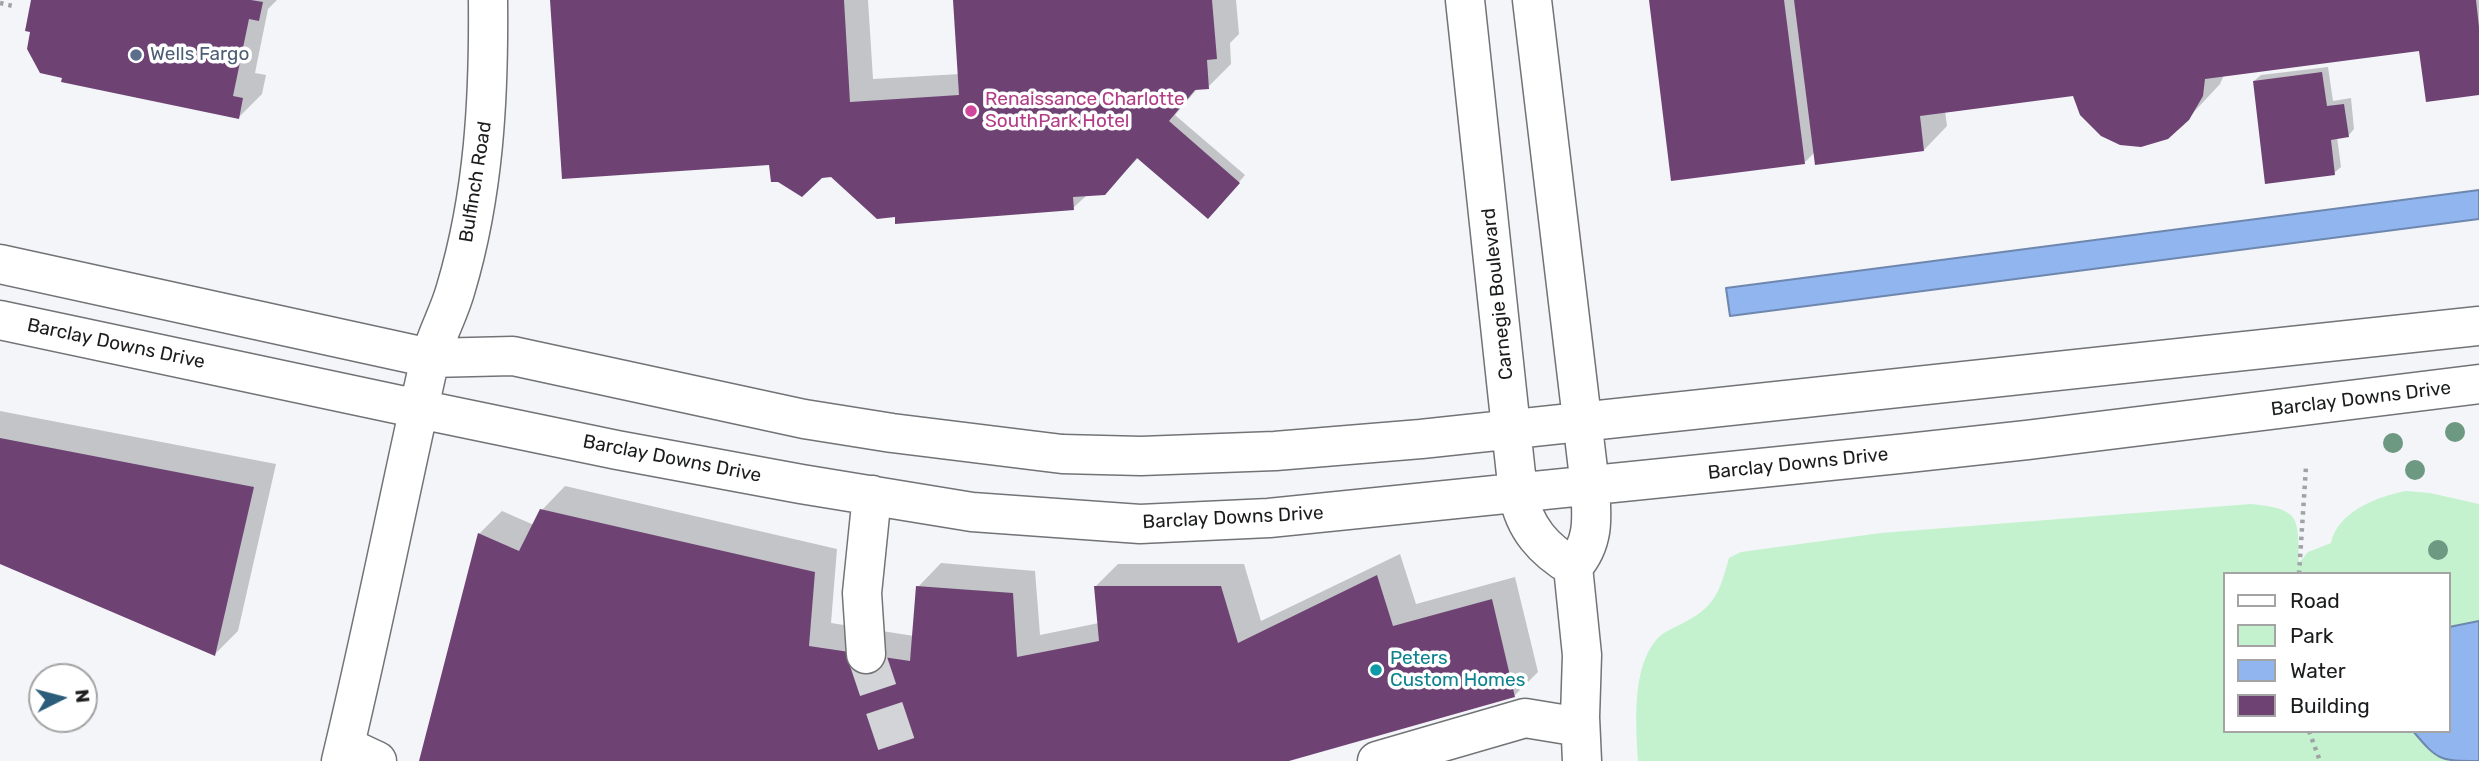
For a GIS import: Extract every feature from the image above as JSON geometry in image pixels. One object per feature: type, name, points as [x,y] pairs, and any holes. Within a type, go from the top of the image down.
[{"type":"street","name":"Bulfinch Road","points":[[354,756],[430,358],[456,289],[483,164],[488,93],[488,0]]},
{"type":"street","name":"Carnegie Boulevard","points":[[1465,0],[1518,493],[1525,517],[1540,542],[1548,551],[1573,567]]},
{"type":"street","points":[[1377,761],[1525,718],[1581,744],[1583,676],[1573,567],[1584,555],[1589,540],[1590,486],[1532,0]]},
{"type":"street","points":[[0,264],[430,358],[513,356],[804,419],[891,433],[1062,454],[1141,456],[1275,451],[1512,429],[2479,326]]},
{"type":"street","name":"Barclay Downs Drive","points":[[0,320],[617,450],[972,512],[1140,524],[1269,518],[2040,439],[2479,384]]},
{"type":"street","points":[[866,654],[862,593],[872,495]]},
{"type":"path","points":[[0,4],[13,6]]},
{"type":"path","points":[[2299,572],[2306,467]]},
{"type":"path","points":[[2310,733],[2320,761]]},
{"type":"green space","points":[[2406,491],[2430,493],[2479,504],[2479,761],[1638,761],[1637,698],[1643,665],[1649,651],[1660,636],[1704,610],[1719,588],[1729,558],[1741,552],[1881,533],[2251,504],[2279,509],[2293,518],[2297,525],[2299,563],[2308,552],[2331,543],[2341,522],[2372,501]]},
{"type":"water","points":[[2479,190],[2479,219],[1730,316],[1726,288]]},
{"type":"water","points":[[2479,621],[2479,761],[2456,761],[2441,757],[2428,748],[2415,733],[2451,733],[2451,627]]},
{"type":"building","name":"Wells Fargo","points":[[31,0],[263,2],[259,21],[249,19],[233,96],[243,98],[239,119],[61,82],[62,78],[40,73],[27,49],[30,32],[25,31]]},
{"type":"building","name":"Renaissance Charlotte SouthPark Hotel","points":[[550,0],[844,0],[850,102],[959,95],[953,0],[1212,0],[1217,59],[1207,60],[1209,89],[1195,90],[1169,121],[1240,183],[1208,219],[1137,158],[1105,195],[1073,197],[1074,210],[895,224],[895,217],[877,219],[831,177],[822,178],[802,197],[778,182],[771,182],[769,165],[562,179]]},
{"type":"building","points":[[1649,0],[1784,0],[1805,164],[1671,181]]},
{"type":"building","points":[[1794,0],[2476,0],[2479,27],[2479,95],[2426,102],[2419,51],[2205,79],[2203,96],[2189,120],[2168,139],[2141,147],[2120,145],[2101,136],[2080,115],[2073,96],[1920,116],[1924,151],[1815,165]]},
{"type":"building","points":[[2322,72],[2327,106],[2344,104],[2349,137],[2331,140],[2335,175],[2265,184],[2253,81]]},
{"type":"building","points":[[0,438],[254,487],[215,656],[0,564]]},
{"type":"building","points":[[540,509],[815,572],[809,646],[910,661],[916,586],[1013,593],[1017,657],[1099,641],[1094,586],[1221,586],[1238,643],[1377,575],[1393,626],[1492,599],[1515,697],[1289,761],[419,761],[478,533],[519,551]]},
{"type":"tunnel","points":[[866,654],[902,761]]},
{"type":"place","name":"Wells Fargo","points":[[136,55]]},
{"type":"place","name":"Renaissance Charlotte SouthPark Hotel","points":[[971,111]]},
{"type":"place","name":"Peters Custom Homes","points":[[1376,670]]}]
